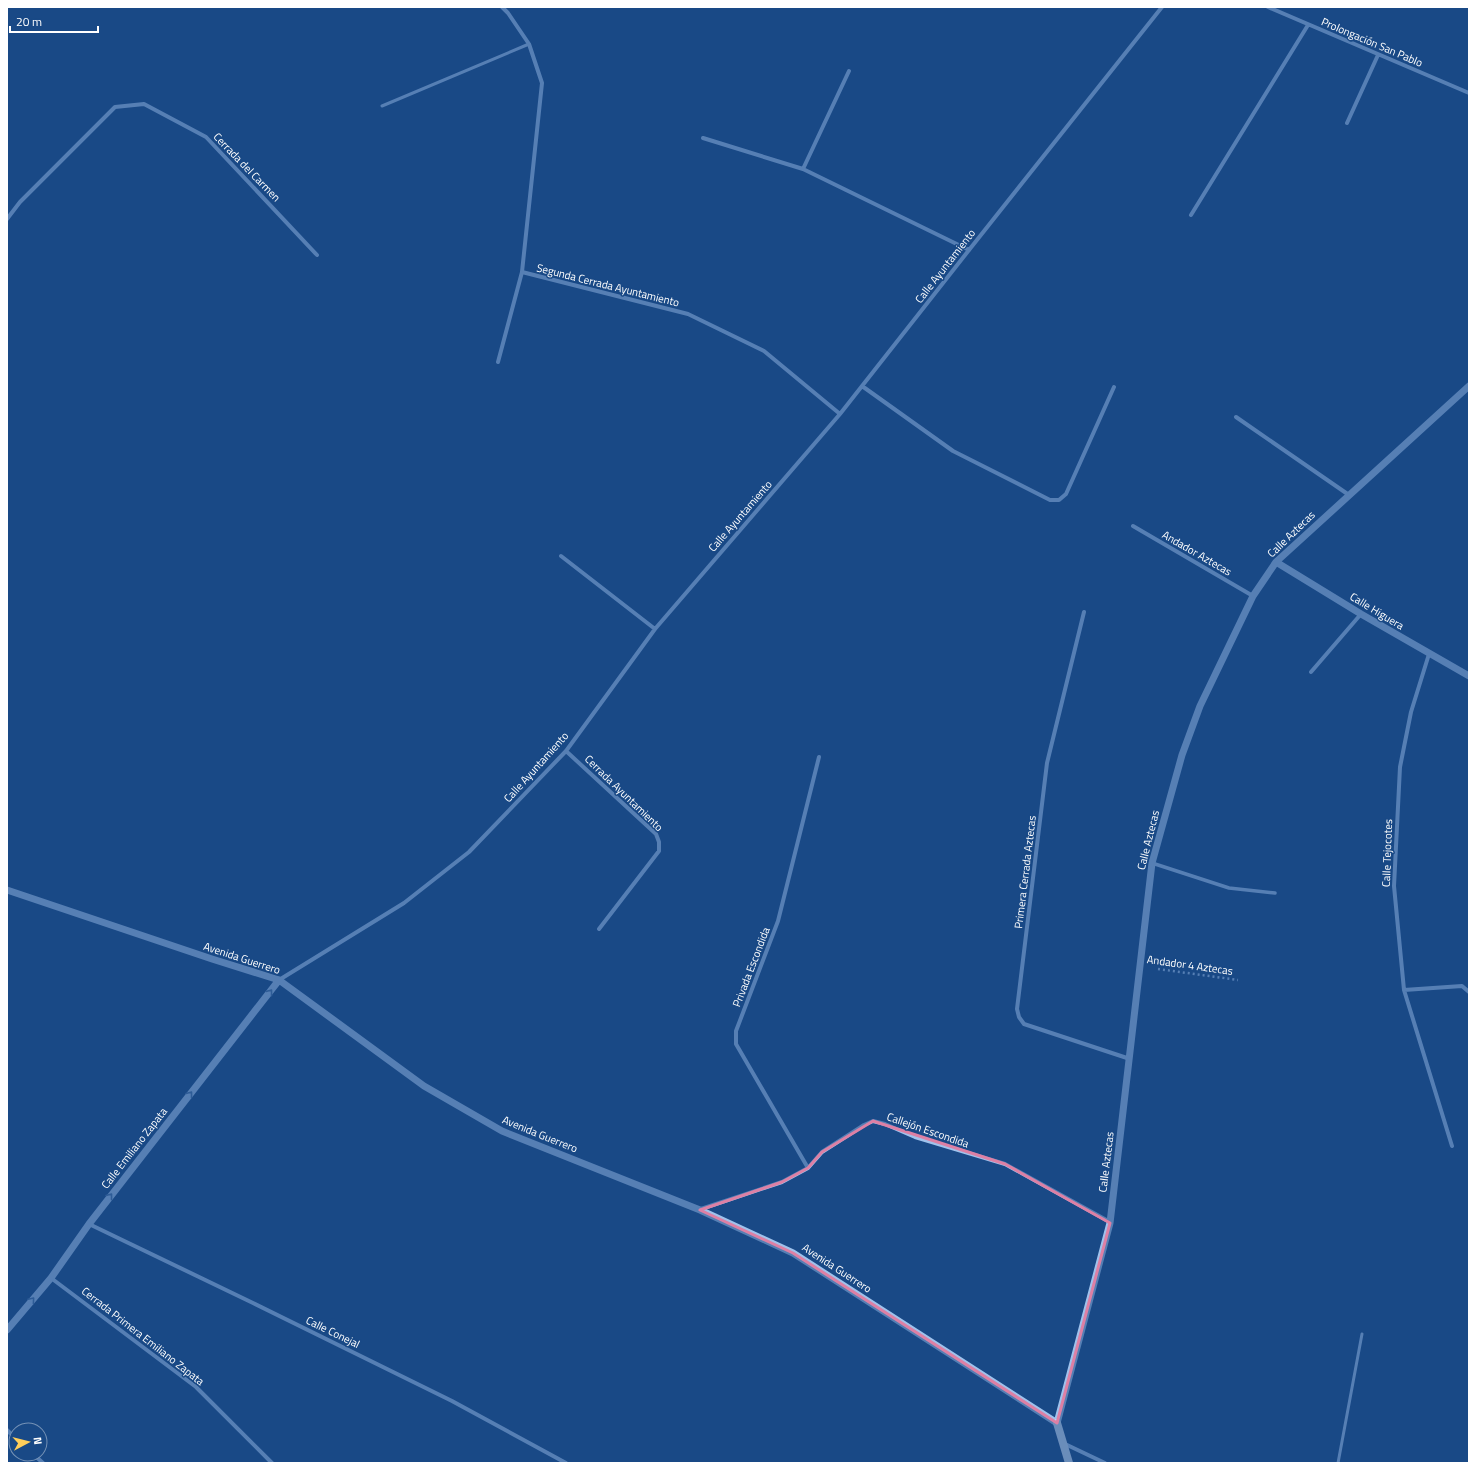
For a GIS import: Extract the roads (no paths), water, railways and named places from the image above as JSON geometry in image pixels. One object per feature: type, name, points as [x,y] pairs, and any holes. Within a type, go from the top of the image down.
[{"type":"main road","points":[[1057,1423],[1069,1463]]},
{"type":"street","name":"Segunda Cerrada Ayuntamiento","points":[[502,7],[508,13],[529,44],[542,83],[522,272],[688,314],[764,351],[840,414]]},
{"type":"street","name":"Calle Ayuntamiento","points":[[279,980],[404,903],[469,852],[566,751],[655,629],[840,414],[1162,7]]},
{"type":"street","name":"Prolongación San Pablo","points":[[1268,7],[1378,55],[1469,92]]},
{"type":"street","points":[[1191,215],[1308,25]]},
{"type":"street","points":[[1346,124],[1378,55]]},
{"type":"street","points":[[803,169],[849,71]]},
{"type":"street","name":"Cerrada del Carmen","points":[[7,219],[20,202],[115,107],[144,104],[206,137],[318,255]]},
{"type":"street","points":[[703,138],[803,169],[969,250]]},
{"type":"street","points":[[498,362],[522,272]]},
{"type":"street","points":[[862,386],[953,450],[1050,500],[1059,500],[1066,494],[1114,387]]},
{"type":"street","name":"Calle Aztecas","points":[[1057,1423],[1110,1222],[1152,863],[1182,755],[1200,706],[1253,596],[1276,562],[1469,386]]},
{"type":"street","points":[[1236,417],[1349,495]]},
{"type":"street","name":"Andador Aztecas","points":[[1133,526],[1253,596]]},
{"type":"street","points":[[561,556],[655,629]]},
{"type":"street","name":"Calle Higuera","points":[[1276,562],[1361,614],[1469,676]]},
{"type":"street","name":"Primera Cerrada Aztecas","points":[[1084,612],[1047,763],[1017,1009],[1019,1017],[1024,1024],[1130,1059]]},
{"type":"street","points":[[1311,672],[1361,614]]},
{"type":"street","name":"Calle Tejocotes","points":[[1429,654],[1411,712],[1400,767],[1394,886],[1404,990],[1452,1146]]},
{"type":"street","name":"Cerrada Ayuntamiento","points":[[566,751],[656,834],[660,842],[659,851],[599,929]]},
{"type":"street","name":"Privada Escondida","points":[[808,1168],[736,1044],[736,1031],[778,921],[819,756]]},
{"type":"street","points":[[1152,863],[1229,888],[1275,893]]},
{"type":"street","name":"Avenida Guerrero","points":[[7,890],[205,957],[279,980],[424,1086],[502,1131],[700,1210],[793,1253],[1057,1423]]},
{"type":"street","name":"Calle Emiliano Zapata","points":[[7,1330],[51,1278],[88,1224],[279,980]]},
{"type":"street","points":[[1404,990],[1462,986],[1469,992]]},
{"type":"street","name":"Callejón Escondida","points":[[700,1210],[782,1182],[808,1168],[822,1152],[864,1125],[873,1121],[885,1124],[915,1137],[1005,1164],[1110,1222]]},
{"type":"street","name":"Calle Conejal","points":[[88,1224],[253,1302],[452,1401],[566,1463]]},
{"type":"street","name":"Cerrada Primera Emiliano Zapata","points":[[51,1278],[196,1387],[272,1463]]},
{"type":"street","points":[[1062,1443],[1105,1463]]},
{"type":"lane","points":[[382,106],[529,44]]},
{"type":"lane","points":[[1338,1463],[1362,1334]]}]
